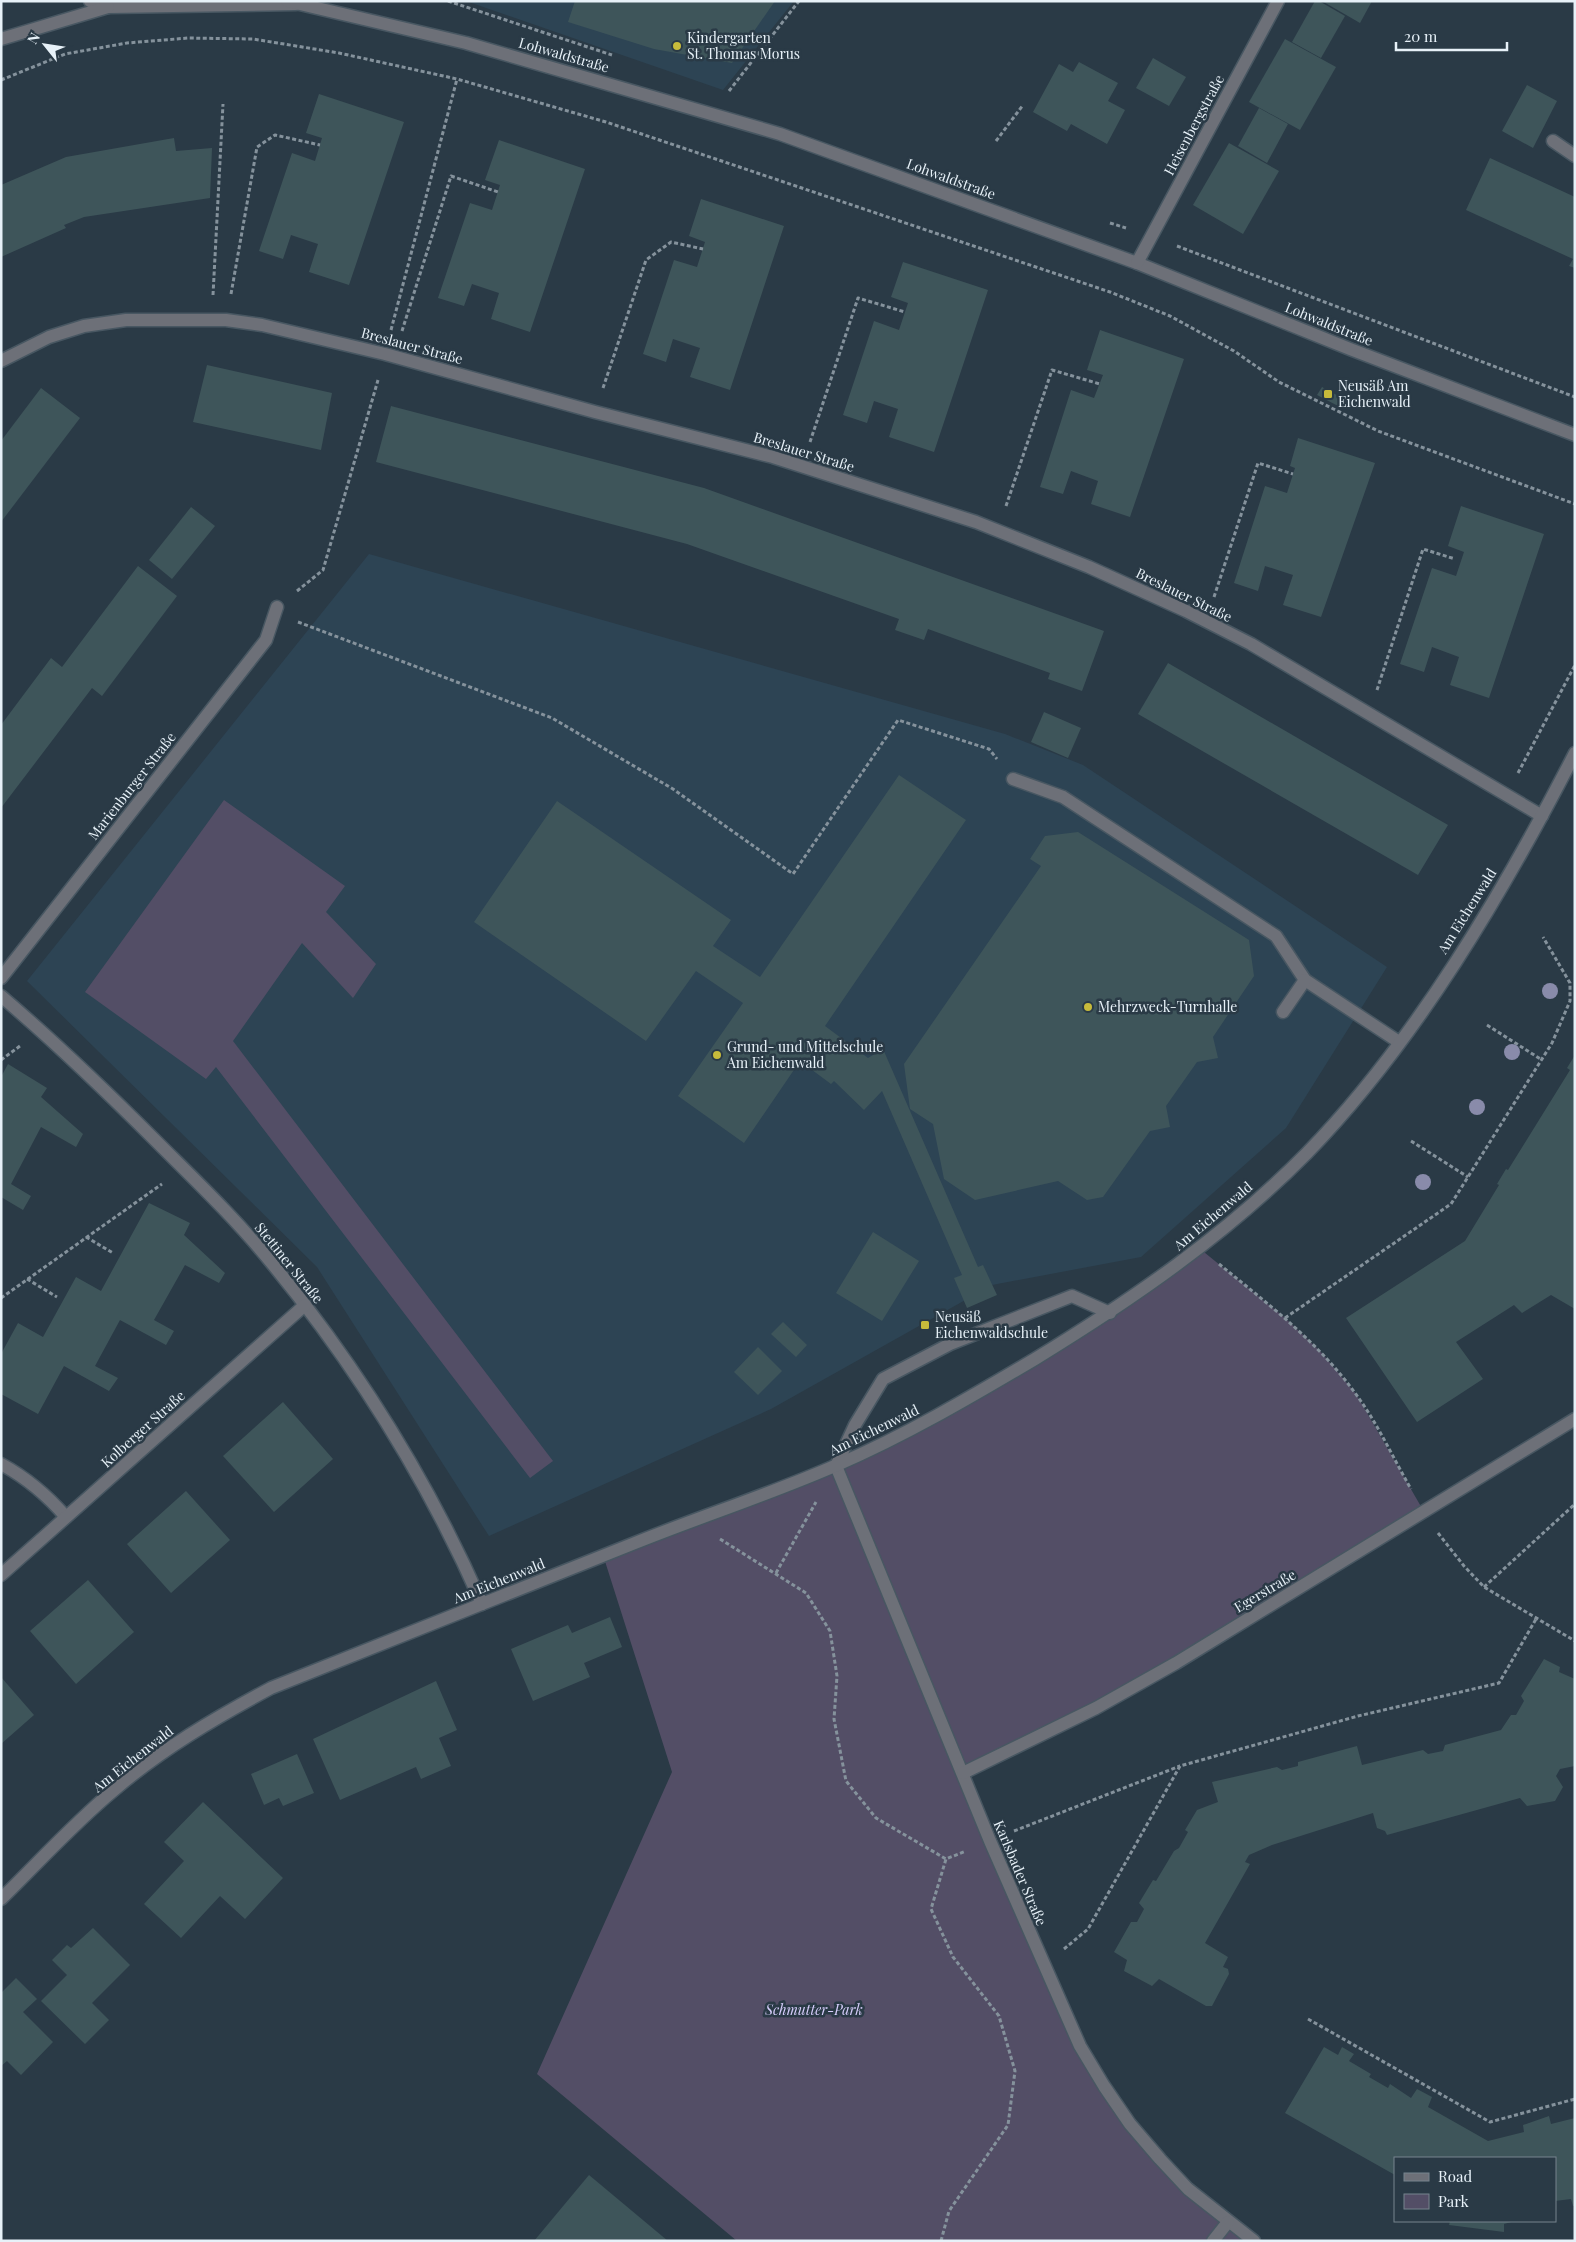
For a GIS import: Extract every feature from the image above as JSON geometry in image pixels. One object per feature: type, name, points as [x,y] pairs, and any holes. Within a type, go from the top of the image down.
[{"type":"street","name":"Lohwaldstraße","points":[[90,1],[108,7],[293,2],[466,43],[780,134],[1137,263],[1350,349],[1575,435]]},
{"type":"street","name":"Heisenbergstraße","points":[[1137,263],[1278,1]]},
{"type":"street","points":[[1,39],[108,7]]},
{"type":"street","points":[[1553,142],[1575,156]]},
{"type":"street","name":"Breslauer Straße","points":[[1,361],[49,337],[84,326],[126,320],[212,318],[296,332],[394,356],[595,412],[737,447],[802,466],[997,530],[1090,567],[1206,621],[1251,644],[1542,816]]},
{"type":"street","name":"Marienburger Straße","points":[[1,978],[266,640],[277,607]]},
{"type":"street","name":"Am Eichenwald","points":[[1,1899],[113,1791],[169,1747],[222,1714],[271,1688],[689,1521],[836,1466],[942,1414],[1110,1313],[1200,1248],[1256,1201],[1307,1152],[1356,1098],[1399,1042],[1430,999],[1482,918],[1542,816],[1575,753]]},
{"type":"street","points":[[1013,779],[1063,797],[1276,936],[1305,980],[1399,1042]]},
{"type":"street","points":[[1283,1012],[1305,980]]},
{"type":"street","name":"Stettiner Straße","points":[[1,996],[40,1029],[185,1169],[269,1260],[304,1304],[339,1352],[427,1490],[455,1542],[482,1604]]},
{"type":"street","points":[[836,1466],[855,1426],[883,1380],[950,1344],[1072,1296],[1110,1313]]},
{"type":"street","name":"Kolberger Straße","points":[[1,1575],[304,1304]]},
{"type":"street","name":"Egerstraße","points":[[963,1773],[1096,1708],[1176,1663],[1423,1510],[1575,1419]]},
{"type":"street","points":[[1,1464],[42,1492],[66,1517]]},
{"type":"street","name":"Karlsbader Straße","points":[[836,1466],[990,1841],[1043,1966],[1080,2046],[1130,2124],[1188,2189],[1254,2241]]},
{"type":"street","points":[[1213,2241],[1228,2222]]},
{"type":"path","points":[[727,94],[799,1]]},
{"type":"path","points":[[1,80],[65,54],[127,43],[188,38],[272,42],[339,53],[457,79],[606,122],[1110,292],[1170,316],[1234,351],[1279,382],[1378,431],[1575,504]]},
{"type":"path","points":[[448,115],[457,79]]},
{"type":"path","points":[[212,318],[223,104]]},
{"type":"path","points":[[996,141],[1023,105]]},
{"type":"path","points":[[226,320],[257,147],[275,136],[320,145]]},
{"type":"path","points":[[394,356],[451,176],[498,192]]},
{"type":"path","points":[[1151,236],[1575,397]]},
{"type":"path","points":[[595,412],[646,260],[671,242],[703,249]]},
{"type":"path","points":[[802,466],[858,298],[905,312]]},
{"type":"path","points":[[997,530],[1052,370],[1100,384]]},
{"type":"path","points":[[1206,621],[1258,463],[1293,474]]},
{"type":"path","points":[[1368,714],[1424,549],[1455,560]]},
{"type":"path","points":[[277,607],[297,622],[552,718],[673,789],[793,874],[898,720],[990,749],[1013,779]]},
{"type":"path","points":[[1506,796],[1575,665]]},
{"type":"path","points":[[1285,1318],[1451,1204],[1552,1043],[1570,1001],[1570,983],[1543,936]]},
{"type":"path","points":[[1486,1025],[1542,1060]]},
{"type":"path","points":[[1411,1141],[1468,1177]]},
{"type":"path","points":[[1,1298],[185,1169]]},
{"type":"path","points":[[86,1237],[113,1253]]},
{"type":"path","points":[[1200,1248],[1285,1318],[1320,1351],[1356,1394],[1423,1510],[1458,1559],[1484,1587],[1575,1641]]},
{"type":"path","points":[[27,1280],[57,1297]]},
{"type":"path","points":[[776,1574],[836,1466]]},
{"type":"path","points":[[1484,1587],[1575,1504]]},
{"type":"path","points":[[689,1521],[806,1593],[830,1631],[837,1676],[834,1719],[846,1781],[876,1818],[946,1859]]},
{"type":"path","points":[[946,1859],[1180,1766],[1358,1716],[1499,1683],[1536,1619]]},
{"type":"path","points":[[1043,1966],[1088,1929],[1180,1766]]},
{"type":"path","points":[[941,2241],[949,2211],[1008,2126],[1016,2071],[999,2016],[953,1957],[930,1909],[946,1859]]},
{"type":"path","points":[[1308,2019],[1490,2122],[1575,2099]]},
{"type":"shaded area","name":"Kindergarten St. Thomas Morus","points":[[466,1],[794,1],[723,90]]},
{"type":"shaded area","name":"Grund- und Mittelschule Am Eichenwald","points":[[369,554],[1005,734],[1083,765],[1387,967],[1286,1128],[1141,1257],[992,1285],[771,1409],[489,1536],[317,1267],[27,981]]},
{"type":"green space","points":[[224,800],[345,886],[326,912],[376,964],[353,998],[302,943],[233,1041],[553,1461],[530,1478],[216,1067],[206,1079],[85,992]]},
{"type":"green space","name":"Schmutter-Park","points":[[1199,1248],[1285,1318],[1320,1351],[1356,1394],[1423,1510],[1176,1663],[963,1773],[1080,2046],[1160,2159],[1254,2241],[737,2241],[537,2074],[672,1772],[603,1555],[836,1466],[942,1414]]},
{"type":"building","points":[[575,1],[775,1],[732,63],[654,49],[568,22]]},
{"type":"building","points":[[1315,1],[1319,1],[1345,16],[1321,58],[1292,42]]},
{"type":"building","points":[[1322,1],[1372,1],[1360,23]]},
{"type":"building","points":[[1285,39],[1336,67],[1300,130],[1249,102]]},
{"type":"building","points":[[1153,58],[1186,77],[1169,106],[1136,88]]},
{"type":"building","points":[[1079,62],[1118,83],[1108,101],[1125,110],[1107,144],[1071,124],[1067,131],[1033,112],[1059,64],[1073,72]]},
{"type":"building","points":[[1527,85],[1557,101],[1533,148],[1502,131]]},
{"type":"building","points":[[319,94],[404,122],[349,285],[309,272],[318,244],[291,235],[283,259],[259,251],[292,153],[315,161],[322,138],[306,133]]},
{"type":"building","points":[[1259,108],[1288,124],[1267,163],[1238,146]]},
{"type":"building","points":[[174,138],[176,151],[212,148],[210,198],[84,217],[64,225],[66,228],[1,257],[1,185],[66,157]]},
{"type":"building","points":[[499,140],[585,169],[530,332],[491,319],[499,293],[472,284],[464,306],[438,298],[470,203],[492,210],[500,185],[485,180]]},
{"type":"building","points":[[1229,143],[1279,171],[1243,234],[1193,205]]},
{"type":"building","points":[[1490,158],[1575,197],[1575,268],[1569,266],[1573,259],[1466,210]]},
{"type":"building","points":[[701,199],[784,226],[730,390],[690,377],[700,348],[673,339],[666,362],[643,354],[674,260],[697,267],[705,242],[689,236]]},
{"type":"building","points":[[903,262],[988,290],[934,452],[889,437],[898,409],[874,401],[867,423],[843,415],[874,321],[899,330],[908,303],[891,297]]},
{"type":"building","points":[[1100,330],[1184,359],[1130,517],[1091,504],[1098,481],[1071,471],[1063,494],[1040,487],[1071,390],[1094,398],[1103,375],[1087,370]]},
{"type":"building","points":[[207,365],[332,393],[321,450],[193,422]]},
{"type":"building","points":[[1322,387],[1344,399],[1340,407],[1317,395]]},
{"type":"building","points":[[41,388],[80,418],[1,522],[1,441]]},
{"type":"building","points":[[391,406],[704,488],[1104,631],[1082,691],[1048,679],[1050,673],[928,629],[924,640],[895,630],[899,619],[687,544],[376,462]]},
{"type":"building","points":[[1298,438],[1375,463],[1321,617],[1283,605],[1293,575],[1265,566],[1258,591],[1234,583],[1265,486],[1287,493],[1295,468],[1290,466]]},
{"type":"building","points":[[1461,506],[1544,534],[1489,698],[1450,685],[1459,657],[1432,647],[1424,672],[1400,664],[1432,568],[1456,576],[1464,552],[1448,546]]},
{"type":"building","points":[[191,507],[215,526],[172,579],[149,560]]},
{"type":"building","points":[[138,566],[177,596],[102,696],[92,688],[1,808],[1,725],[51,658],[62,667]]},
{"type":"building","points":[[1168,663],[1448,825],[1418,875],[1138,714]]},
{"type":"building","points":[[1044,712],[1081,728],[1068,758],[1031,742]]},
{"type":"building","points":[[899,775],[966,820],[825,1026],[868,1058],[883,1049],[978,1267],[983,1265],[997,1295],[967,1308],[954,1278],[962,1275],[882,1091],[864,1110],[834,1081],[831,1084],[800,1061],[744,1143],[678,1096],[743,1003],[696,971],[646,1041],[474,922],[557,801],[731,920],[713,946],[760,977]]},
{"type":"building","name":"Mehrzweck-Turnhalle","points":[[1078,832],[1249,940],[1254,976],[1213,1037],[1218,1058],[1197,1062],[1166,1106],[1170,1127],[1150,1131],[1103,1197],[1087,1200],[1058,1181],[975,1200],[944,1179],[933,1124],[910,1109],[904,1064],[1041,866],[1030,859],[1045,836]]},
{"type":"building","points":[[1575,1055],[1575,1309],[1551,1295],[1522,1313],[1514,1305],[1456,1342],[1483,1379],[1417,1422],[1346,1318],[1465,1241],[1499,1185],[1497,1184],[1506,1169],[1508,1170],[1570,1070],[1567,1068]]},
{"type":"building","points":[[8,1064],[47,1088],[41,1097],[83,1134],[76,1147],[41,1127],[11,1184],[31,1196],[23,1210],[1,1197],[1,1077]]},
{"type":"building","points":[[149,1203],[190,1223],[184,1235],[225,1273],[219,1283],[185,1265],[154,1320],[174,1331],[166,1345],[120,1320],[95,1366],[118,1378],[109,1391],[64,1366],[38,1414],[1,1394],[1,1354],[18,1323],[43,1337],[76,1277],[101,1291]]},
{"type":"building","points":[[873,1232],[919,1261],[882,1321],[836,1293]]},
{"type":"building","points":[[783,1322],[807,1345],[796,1357],[771,1334]]},
{"type":"building","points":[[758,1347],[782,1371],[758,1395],[734,1372]]},
{"type":"building","points":[[283,1402],[333,1459],[274,1512],[223,1456]]},
{"type":"building","points":[[186,1491],[230,1540],[171,1593],[127,1544]]},
{"type":"building","points":[[88,1580],[134,1632],[76,1684],[30,1631]]},
{"type":"building","points":[[610,1617],[622,1647],[584,1663],[590,1677],[533,1701],[511,1649],[568,1625],[572,1633]]},
{"type":"building","points":[[1544,1659],[1560,1667],[1559,1672],[1575,1679],[1575,1766],[1560,1769],[1556,1776],[1563,1787],[1555,1801],[1527,1806],[1520,1798],[1387,1835],[1385,1831],[1377,1828],[1373,1813],[1272,1845],[1249,1855],[1245,1862],[1250,1864],[1205,1943],[1228,1957],[1223,1967],[1228,1969],[1229,1974],[1212,2006],[1206,2006],[1159,1979],[1152,1986],[1124,1971],[1127,1960],[1114,1952],[1131,1922],[1137,1922],[1144,1909],[1139,1903],[1153,1880],[1156,1881],[1174,1851],[1179,1848],[1188,1832],[1185,1830],[1197,1810],[1218,1802],[1212,1782],[1277,1767],[1282,1770],[1298,1766],[1298,1762],[1357,1746],[1362,1765],[1423,1750],[1428,1754],[1443,1751],[1445,1745],[1501,1730],[1511,1715],[1516,1715],[1524,1701],[1521,1696]]},
{"type":"building","points":[[1,1677],[34,1715],[1,1744]]},
{"type":"building","points":[[436,1681],[457,1730],[439,1738],[451,1766],[421,1779],[416,1767],[340,1800],[313,1739]]},
{"type":"building","points":[[297,1754],[314,1793],[283,1806],[279,1798],[264,1805],[251,1774]]},
{"type":"building","points":[[203,1802],[283,1878],[245,1919],[220,1896],[181,1938],[144,1904],[184,1861],[164,1842]]},
{"type":"building","points":[[93,1928],[130,1965],[92,2003],[109,2020],[85,2044],[41,2001],[67,1975],[52,1960],[67,1945],[71,1948]]},
{"type":"building","points":[[16,1978],[37,1999],[23,2012],[53,2042],[21,2075],[7,2061],[1,2066],[1,1993]]},
{"type":"building","points":[[1324,2047],[1338,2055],[1342,2047],[1354,2054],[1349,2061],[1371,2074],[1369,2077],[1388,2088],[1390,2084],[1411,2098],[1417,2089],[1432,2097],[1428,2107],[1488,2141],[1524,2132],[1523,2125],[1549,2116],[1551,2124],[1575,2118],[1575,2206],[1573,2206],[1571,2199],[1556,2201],[1556,2157],[1394,2157],[1394,2174],[1285,2113]]},
{"type":"building","points":[[589,2175],[668,2241],[534,2241]]},
{"type":"building","points":[[1450,2222],[1511,2222],[1504,2224],[1504,2232],[1449,2225]]},
{"type":"place","name":"Kindergarten St. Thomas Morus","points":[[677,46]]},
{"type":"place","name":"Neusäß Am Eichenwald","points":[[1328,394]]},
{"type":"place","name":"Mehrzweck-Turnhalle","points":[[1088,1007]]},
{"type":"place","name":"Grund- und Mittelschule Am Eichenwald","points":[[717,1055]]},
{"type":"place","name":"Neusäß Eichenwaldschule","points":[[925,1325]]}]
